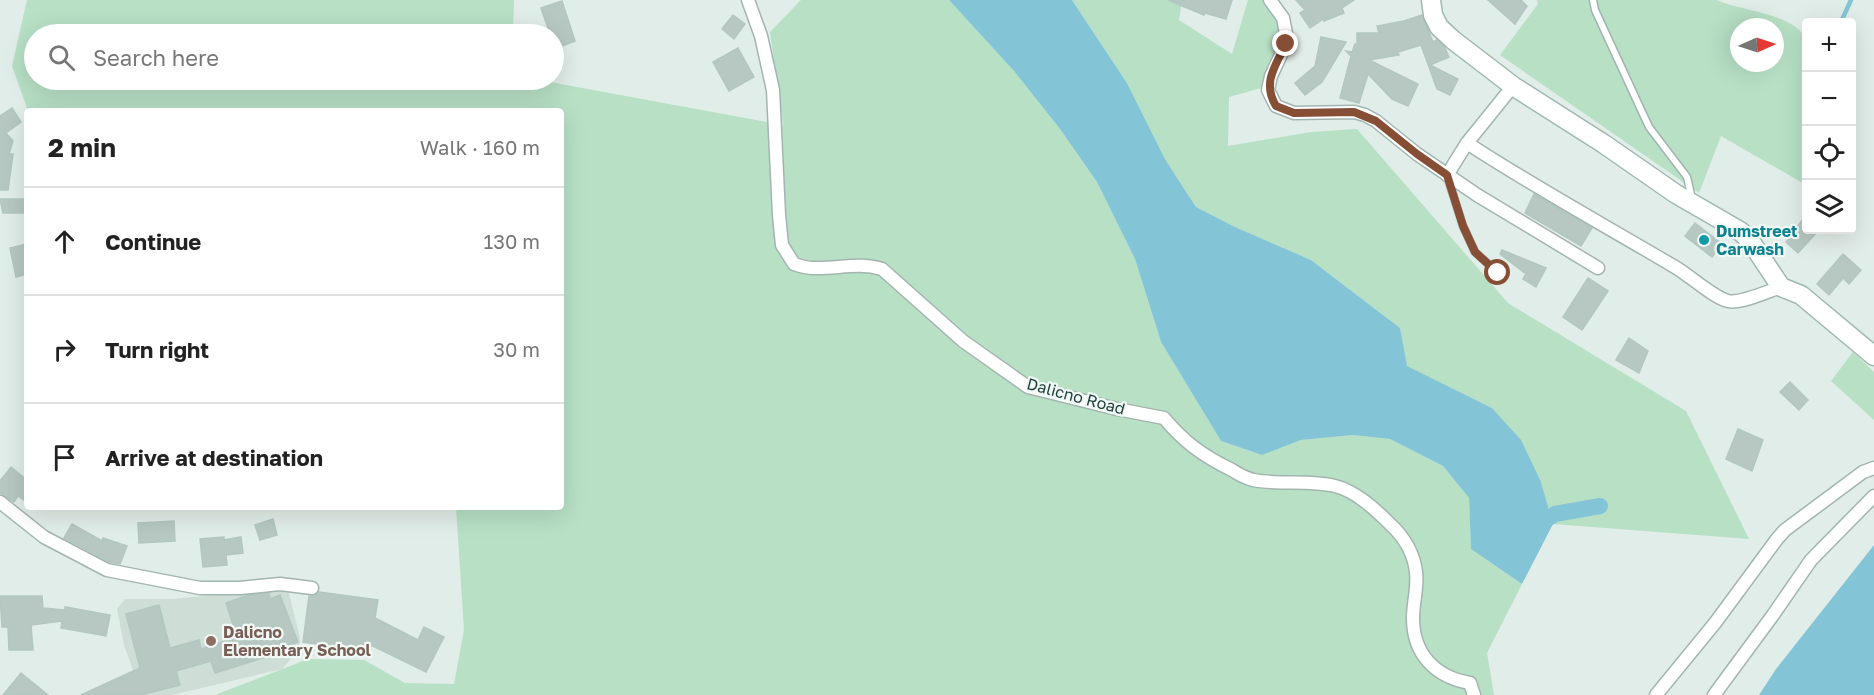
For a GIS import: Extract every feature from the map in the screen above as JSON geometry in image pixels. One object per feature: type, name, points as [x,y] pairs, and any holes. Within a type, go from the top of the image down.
[{"type":"main road","points":[[1431,0],[1433,15],[1439,27],[1453,40],[1513,86],[1604,144],[1676,194],[1740,231],[1751,242],[1781,287],[1801,295],[1874,357]]},
{"type":"street","name":"Dalicno Road","points":[[748,0],[761,36],[772,90],[778,215],[783,245],[794,264],[812,269],[852,265],[882,268],[963,341],[1029,387],[1164,418],[1181,438],[1209,459],[1251,480],[1335,486],[1372,507],[1400,534],[1412,554],[1416,581],[1414,637],[1425,658],[1435,670],[1453,680],[1470,683],[1474,695]]},
{"type":"street","points":[[1270,0],[1283,18],[1286,33],[1286,44],[1271,76],[1268,90],[1276,106],[1294,113],[1354,112],[1365,115],[1447,175],[1598,268]]},
{"type":"street","points":[[1447,175],[1467,143],[1513,86]]},
{"type":"street","points":[[1467,143],[1505,168],[1678,268],[1721,298],[1730,302],[1743,300],[1781,287]]},
{"type":"street","points":[[1656,695],[1715,623],[1785,530],[1863,472],[1874,468]]},
{"type":"street","points":[[1714,695],[1810,560],[1874,496]]},
{"type":"street","points":[[0,502],[44,537],[107,570],[200,588],[240,588],[280,584],[312,588]]},
{"type":"lane","points":[[1593,0],[1594,10],[1649,127],[1687,177],[1693,204]]},
{"type":"lane","points":[[1447,175],[1463,226],[1475,252],[1498,273]]},
{"type":"shaded area","name":"Dalicno Elementary School","points":[[285,588],[289,593],[300,638],[299,650],[282,669],[172,695],[142,695],[124,645],[117,609],[125,599],[173,599]]},
{"type":"green space","points":[[27,0],[514,0],[513,24],[24,24],[24,90],[564,90],[564,85],[783,125],[770,32],[801,0],[949,0],[1014,71],[1060,129],[1097,182],[1135,259],[1161,342],[1221,441],[1262,455],[1301,440],[1353,435],[1390,439],[1443,466],[1469,498],[1471,549],[1522,584],[1487,653],[1494,695],[215,695],[308,659],[364,660],[405,683],[454,684],[464,630],[456,510],[564,510],[564,108],[27,108],[12,66]]},
{"type":"green space","points":[[1072,0],[1182,0],[1179,20],[1232,54],[1248,0],[1274,0],[1289,28],[1265,87],[1229,97],[1228,146],[1311,132],[1357,129],[1508,303],[1686,411],[1749,539],[1553,524],[1541,482],[1492,408],[1406,366],[1400,328],[1311,260],[1235,227],[1196,207],[1165,159],[1127,83]]},
{"type":"green space","points":[[1537,0],[1717,0],[1778,18],[1730,18],[1730,72],[1784,72],[1784,21],[1801,32],[1802,183],[1721,136],[1699,193],[1500,55],[1538,4]]},
{"type":"green space","points":[[1853,352],[1874,372],[1874,420],[1831,381]]},
{"type":"water","points":[[949,0],[1072,0],[1127,83],[1165,159],[1196,207],[1235,227],[1311,260],[1400,328],[1407,366],[1492,408],[1521,440],[1541,482],[1553,524],[1522,584],[1471,549],[1469,498],[1443,466],[1390,439],[1353,435],[1301,440],[1262,455],[1221,441],[1161,342],[1135,259],[1097,182],[1060,129],[1014,71]]},
{"type":"water","points":[[1874,545],[1874,695],[1759,695],[1776,669]]},
{"type":"building","points":[[1168,0],[1232,0],[1226,19],[1205,13],[1204,15]]},
{"type":"building","points":[[1296,0],[1354,0],[1342,8],[1344,13],[1324,21],[1325,18],[1310,28],[1300,13],[1305,10]]},
{"type":"building","points":[[1488,0],[1521,0],[1527,6],[1515,24]]},
{"type":"building","points":[[562,1],[575,41],[564,45],[564,24],[547,24],[541,8]]},
{"type":"building","points":[[733,15],[745,24],[734,39],[722,29]]},
{"type":"building","points":[[1422,15],[1433,42],[1437,40],[1445,48],[1449,57],[1430,65],[1458,79],[1450,95],[1437,89],[1421,45],[1398,52],[1399,55],[1369,60],[1418,84],[1408,106],[1392,99],[1368,74],[1359,103],[1340,98],[1351,56],[1346,51],[1352,52],[1355,44],[1357,45],[1357,33],[1379,33],[1377,26]]},
{"type":"building","points":[[1321,37],[1346,42],[1322,82],[1305,95],[1295,83],[1315,66]]},
{"type":"building","points":[[738,48],[754,77],[729,91],[713,62]]},
{"type":"building","points":[[12,108],[21,122],[6,133],[13,141],[9,154],[13,154],[8,190],[0,190],[0,116]]},
{"type":"building","points":[[1534,194],[1592,228],[1581,246],[1525,213]]},
{"type":"building","points":[[0,199],[24,199],[24,213],[3,213]]},
{"type":"building","points":[[1802,220],[1802,234],[1815,234],[1798,253],[1786,242]]},
{"type":"building","name":"Dumstreet Carwash","points":[[1695,223],[1722,244],[1712,257],[1685,236]]},
{"type":"building","points":[[24,245],[24,275],[16,277],[10,248]]},
{"type":"building","points":[[1502,250],[1546,268],[1536,287],[1523,279],[1526,274],[1500,254]]},
{"type":"building","points":[[1843,254],[1861,270],[1849,284],[1843,278],[1829,295],[1817,284]]},
{"type":"building","points":[[1588,278],[1608,291],[1582,330],[1563,317]]},
{"type":"building","points":[[1629,338],[1648,351],[1639,373],[1616,360]]},
{"type":"building","points":[[1790,382],[1808,400],[1799,410],[1780,392]]},
{"type":"building","points":[[1738,429],[1763,440],[1752,471],[1726,459]]},
{"type":"building","points":[[11,467],[24,478],[24,500],[18,496],[14,502],[0,493],[0,481]]},
{"type":"building","points":[[273,519],[277,535],[260,540],[255,525]]},
{"type":"building","points":[[174,521],[175,541],[139,543],[138,523]]},
{"type":"building","points":[[72,524],[102,541],[103,538],[127,546],[120,564],[110,562],[64,538]]},
{"type":"building","points":[[224,537],[224,540],[241,537],[243,553],[226,555],[227,565],[203,567],[200,539]]},
{"type":"building","points":[[319,592],[378,600],[375,618],[418,640],[424,627],[444,637],[426,672],[371,645],[370,652],[303,642],[309,596],[315,596]]},
{"type":"building","points":[[269,593],[270,599],[280,595],[298,642],[268,653],[269,656],[215,673],[211,661],[176,671],[180,685],[141,695],[81,695],[140,668],[126,614],[159,605],[170,648],[199,640],[201,649],[237,637],[226,603],[249,595]]},
{"type":"building","points":[[0,596],[42,596],[43,608],[65,610],[65,607],[110,615],[106,636],[61,628],[62,621],[31,625],[33,650],[9,650],[8,627],[2,627]]},
{"type":"building","points":[[21,673],[48,695],[3,695]]},
{"type":"waterway","points":[[1843,18],[1851,0]]},
{"type":"waterway","points":[[1533,528],[1555,514],[1600,506]]},
{"type":"place","name":"Dumstreet Carwash","points":[[1704,240]]},
{"type":"place","name":"Dalicno Elementary School","points":[[211,641]]},
{"type":"route","points":[[1286,44],[1271,76],[1268,90],[1276,106],[1294,113],[1354,112],[1376,121],[1447,175],[1463,226],[1475,252],[1498,273]]}]
